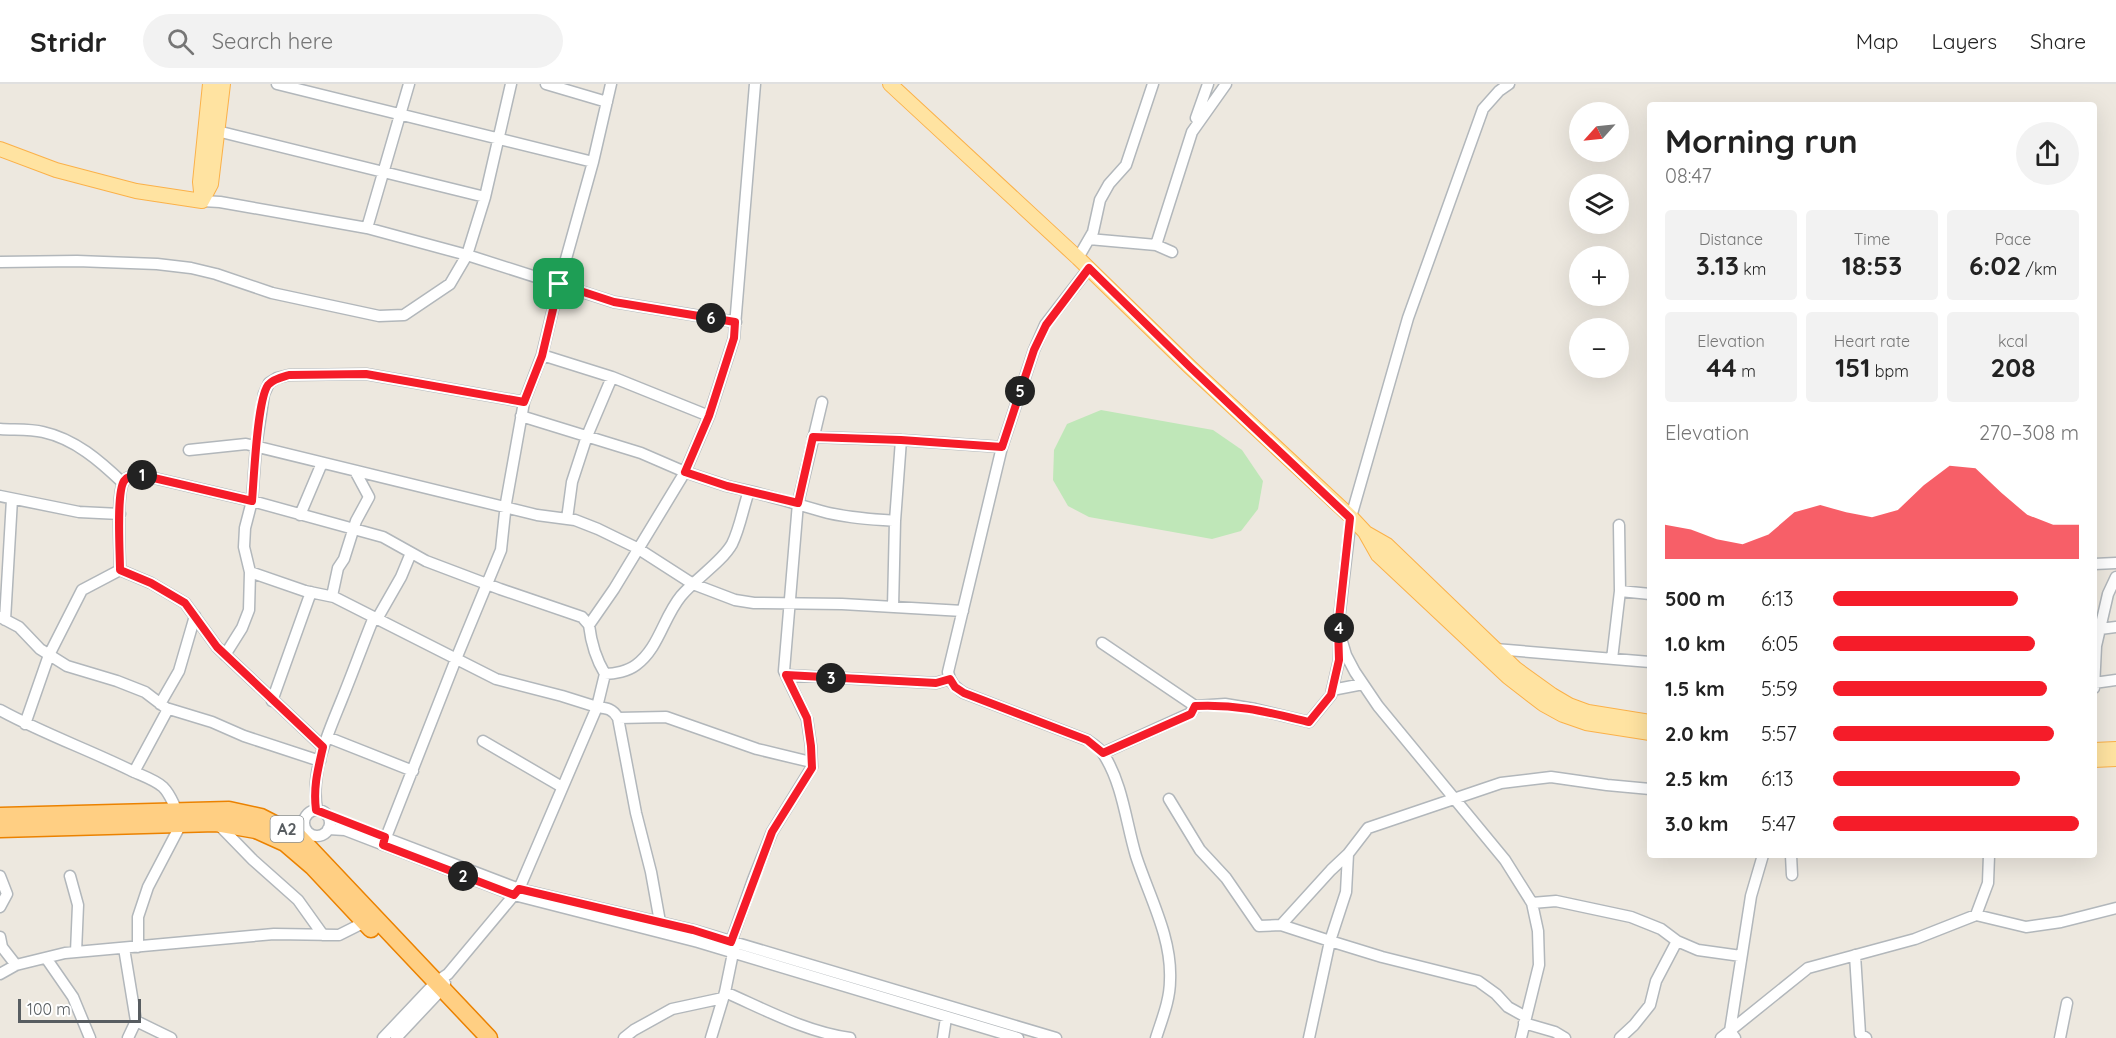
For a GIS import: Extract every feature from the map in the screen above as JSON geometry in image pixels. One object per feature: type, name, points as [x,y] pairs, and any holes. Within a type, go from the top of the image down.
[{"type":"highway","name":"A2","points":[[0,816],[179,818]]},
{"type":"highway","name":"A2","points":[[0,829],[214,816],[256,830],[294,832],[315,843],[438,986],[489,1038]]},
{"type":"highway","name":"A2","points":[[315,843],[365,922],[438,986],[474,1038]]},
{"type":"main road","points":[[202,201],[200,182],[210,84]]},
{"type":"main road","points":[[202,201],[211,184],[223,84]]},
{"type":"main road","points":[[890,84],[1084,263],[1190,367],[1365,532],[1387,545],[1492,653],[1508,677],[1563,716],[1586,723],[1647,733]]},
{"type":"main road","points":[[0,148],[57,170],[136,191],[202,201]]},
{"type":"main road","points":[[1492,653],[1569,705],[1597,714],[1647,722]]},
{"type":"main road","points":[[2097,750],[2116,749]]},
{"type":"main road","points":[[2097,760],[2116,759]]},
{"type":"street","points":[[277,84],[593,162]]},
{"type":"street","points":[[367,228],[409,84]]},
{"type":"street","points":[[0,262],[77,261],[157,264],[191,268],[272,293],[379,316],[404,315],[450,284],[466,255],[485,197],[511,84]]},
{"type":"street","points":[[546,84],[607,102]]},
{"type":"street","points":[[384,841],[501,550],[524,402],[542,356],[611,84]]},
{"type":"street","points":[[589,625],[614,589],[685,472],[709,416],[734,338],[755,84]]},
{"type":"street","points":[[1153,84],[1126,165],[1109,184],[1100,200],[1084,263],[1046,325],[1034,350],[1002,447],[948,672],[955,687],[964,693],[1087,740],[1103,753],[1116,782],[1136,856],[1165,939],[1169,958],[1170,980],[1167,1005],[1156,1038]]},
{"type":"street","points":[[1156,245],[1208,84]]},
{"type":"street","points":[[1192,132],[1226,84]]},
{"type":"street","points":[[1102,643],[1195,706],[1226,704],[1254,708],[1309,722],[1331,695],[1339,660],[1338,628],[1350,518],[1408,318],[1483,109],[1499,91],[1509,84]]},
{"type":"street","points":[[217,131],[485,197]]},
{"type":"street","points":[[202,201],[220,202],[367,228],[466,255],[614,302],[735,322]]},
{"type":"street","points":[[1089,239],[1156,245],[1172,252]]},
{"type":"street","points":[[542,356],[612,377],[709,416]]},
{"type":"street","points":[[225,655],[242,628],[249,610],[250,572],[244,547],[245,528],[252,501],[256,447],[264,394],[269,383],[289,375],[366,374],[524,402]]},
{"type":"street","points":[[567,519],[572,482],[587,436],[612,377]]},
{"type":"street","points":[[711,1038],[724,995],[732,947],[772,832],[812,768],[807,718],[784,670],[798,503],[822,402]]},
{"type":"street","points":[[521,416],[641,453],[685,472],[727,486],[798,503],[822,512],[895,521]]},
{"type":"street","points":[[0,429],[43,432],[73,443],[99,461],[123,483]]},
{"type":"street","points":[[813,437],[1002,447]]},
{"type":"street","points":[[892,607],[901,440]]},
{"type":"street","points":[[189,450],[246,444],[506,508],[567,519],[637,548],[693,584],[735,600],[754,603],[963,611]]},
{"type":"street","points":[[300,515],[322,463]]},
{"type":"street","points":[[332,596],[338,568],[344,559],[353,530],[369,496],[355,471]]},
{"type":"street","points":[[120,570],[120,514],[123,483],[129,476],[141,475],[252,501],[383,537],[411,553],[487,584],[582,617],[589,625],[600,666],[606,674]]},
{"type":"street","points":[[606,674],[615,674],[636,665],[659,638],[669,614],[693,584],[722,558],[732,543],[749,491]]},
{"type":"street","points":[[0,496],[79,512],[120,514]]},
{"type":"street","points":[[12,499],[3,618],[20,627],[40,649],[67,666],[117,681],[145,692],[164,706],[320,761]]},
{"type":"street","points":[[1612,659],[1620,591],[1619,525]]},
{"type":"street","points":[[316,810],[315,780],[325,742],[376,618],[401,577],[411,553]]},
{"type":"street","points":[[2097,564],[2116,563]]},
{"type":"street","points":[[120,570],[151,583],[185,603],[225,655],[272,701],[325,742],[413,771]]},
{"type":"street","points":[[25,724],[50,655],[82,590],[120,570]]},
{"type":"street","points":[[250,572],[332,596],[496,679],[614,711],[618,717],[660,922]]},
{"type":"street","points":[[2097,642],[2108,594],[2116,577]]},
{"type":"street","points":[[1620,591],[1647,594]]},
{"type":"street","points":[[272,701],[312,592]]},
{"type":"street","points":[[134,772],[180,671],[195,616]]},
{"type":"street","points":[[2100,629],[2116,627]]},
{"type":"street","points":[[1338,628],[1346,655],[1378,706],[1505,860],[1532,903],[1539,931],[1539,965],[1521,1038]]},
{"type":"street","points":[[1492,653],[1647,662]]},
{"type":"street","points":[[396,1038],[516,892],[597,707],[606,674]]},
{"type":"street","points":[[786,675],[936,683],[950,679]]},
{"type":"street","points":[[2097,683],[2116,680]]},
{"type":"street","points":[[1332,690],[1363,684]]},
{"type":"street","points":[[1103,753],[1191,714],[1195,706]]},
{"type":"street","points":[[0,710],[25,724],[160,784],[165,789],[179,818],[148,887],[138,917],[138,947]]},
{"type":"street","points":[[618,717],[666,717],[756,749],[812,762]]},
{"type":"street","points":[[483,741],[562,787]]},
{"type":"street","points":[[1281,925],[1348,854],[1368,828],[1501,783],[1551,777],[1647,789]]},
{"type":"street","points":[[1169,799],[1200,850],[1226,878],[1259,926],[1281,925],[1382,957],[1478,981],[1525,1020],[1564,1038]]},
{"type":"street","points":[[294,832],[309,812],[316,810],[384,841],[516,892],[677,937],[732,947],[1056,1038]]},
{"type":"street","points":[[214,816],[253,860],[298,900],[323,935]]},
{"type":"street","points":[[315,843],[330,824],[328,816]]},
{"type":"street","points":[[315,843],[345,830],[384,841]]},
{"type":"street","points":[[294,832],[307,832],[315,843]]},
{"type":"street","points":[[1309,1038],[1330,940],[1346,892],[1348,854]]},
{"type":"street","points":[[1729,1036],[1751,896],[1762,858]]},
{"type":"street","points":[[1791,858],[1792,875]]},
{"type":"street","points":[[1976,915],[1988,883],[1989,858]]},
{"type":"street","points":[[0,876],[7,894],[0,907]]},
{"type":"street","points":[[70,876],[78,905],[76,952]]},
{"type":"street","points":[[516,892],[660,922],[946,1018],[1018,1038]]},
{"type":"street","points":[[1532,903],[1556,901],[1631,917],[1661,929],[1677,941],[1698,950],[1741,956]]},
{"type":"street","points":[[1729,1036],[1808,968],[1915,939],[1976,915],[2026,927],[2061,922],[2116,908]]},
{"type":"street","points":[[0,974],[16,965],[76,952],[274,934],[339,935],[365,922]]},
{"type":"street","points":[[0,937],[2,947],[16,965]]},
{"type":"street","points":[[1620,1038],[1650,1005],[1656,981],[1677,941]]},
{"type":"street","points":[[124,948],[136,1021],[128,1038]]},
{"type":"street","points":[[1855,955],[1860,1034],[1866,1038]]},
{"type":"street","points":[[46,958],[74,997],[90,1038]]},
{"type":"street","points":[[0,961],[16,965]]},
{"type":"street","points":[[383,1038],[438,986]]},
{"type":"street","points":[[624,1038],[672,1009],[724,995],[828,1035],[850,1038]]},
{"type":"street","points":[[2060,1038],[2067,1003]]},
{"type":"street","points":[[944,1038],[946,1018]]},
{"type":"street","points":[[136,1021],[171,1038]]},
{"type":"green space","points":[[1101,410],[1213,430],[1242,450],[1263,481],[1258,509],[1241,531],[1212,539],[1089,517],[1068,506],[1053,480],[1054,450],[1067,424]]},
{"type":"route","points":[[1089,268],[1350,518],[1338,628],[1339,660],[1331,695],[1309,722],[1254,708],[1226,704],[1195,706],[1191,714],[1103,753],[1087,740],[964,693],[955,687],[950,679],[936,683],[891,682],[786,675],[807,718],[812,768],[772,832],[731,942],[693,930],[567,899],[519,889],[514,895],[383,845],[385,837],[328,816],[321,810],[316,810],[315,780],[323,747],[217,647],[185,603],[151,583],[120,570],[120,501],[123,483],[129,476],[141,475],[252,501],[256,447],[264,394],[269,383],[289,375],[366,374],[524,402],[542,356],[559,284],[614,302],[735,322],[734,338],[709,416],[685,472],[727,486],[798,503],[813,437],[1002,447],[1034,350],[1046,325],[1089,268]]}]
